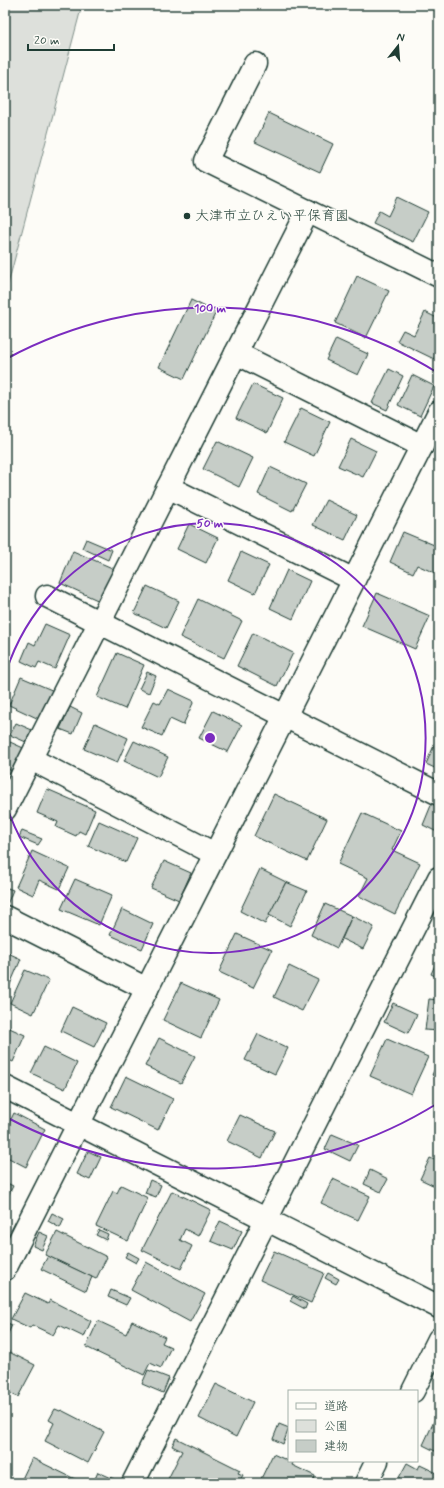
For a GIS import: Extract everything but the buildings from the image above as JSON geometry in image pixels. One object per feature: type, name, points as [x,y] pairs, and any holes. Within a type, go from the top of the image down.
[{"type":"street","points":[[255,64],[206,161],[439,276]]},
{"type":"street","points":[[5,809],[308,211]]},
{"type":"street","points":[[236,352],[422,446]]},
{"type":"street","points":[[6,1263],[439,412]]},
{"type":"street","points":[[168,487],[354,580]]},
{"type":"street","points":[[47,596],[439,794]]},
{"type":"street","points":[[30,759],[215,854]]},
{"type":"street","points":[[133,1483],[439,878]]},
{"type":"street","points":[[5,917],[147,988]]},
{"type":"street","points":[[5,1087],[439,1307]]},
{"type":"street","points":[[414,1390],[439,1339]]},
{"type":"street","points":[[366,1483],[377,1462]]},
{"type":"green space","points":[[5,5],[82,5],[8,284],[5,287]]},
{"type":"place","name":"大津市立ひえい平保育園","points":[[187,216]]}]
